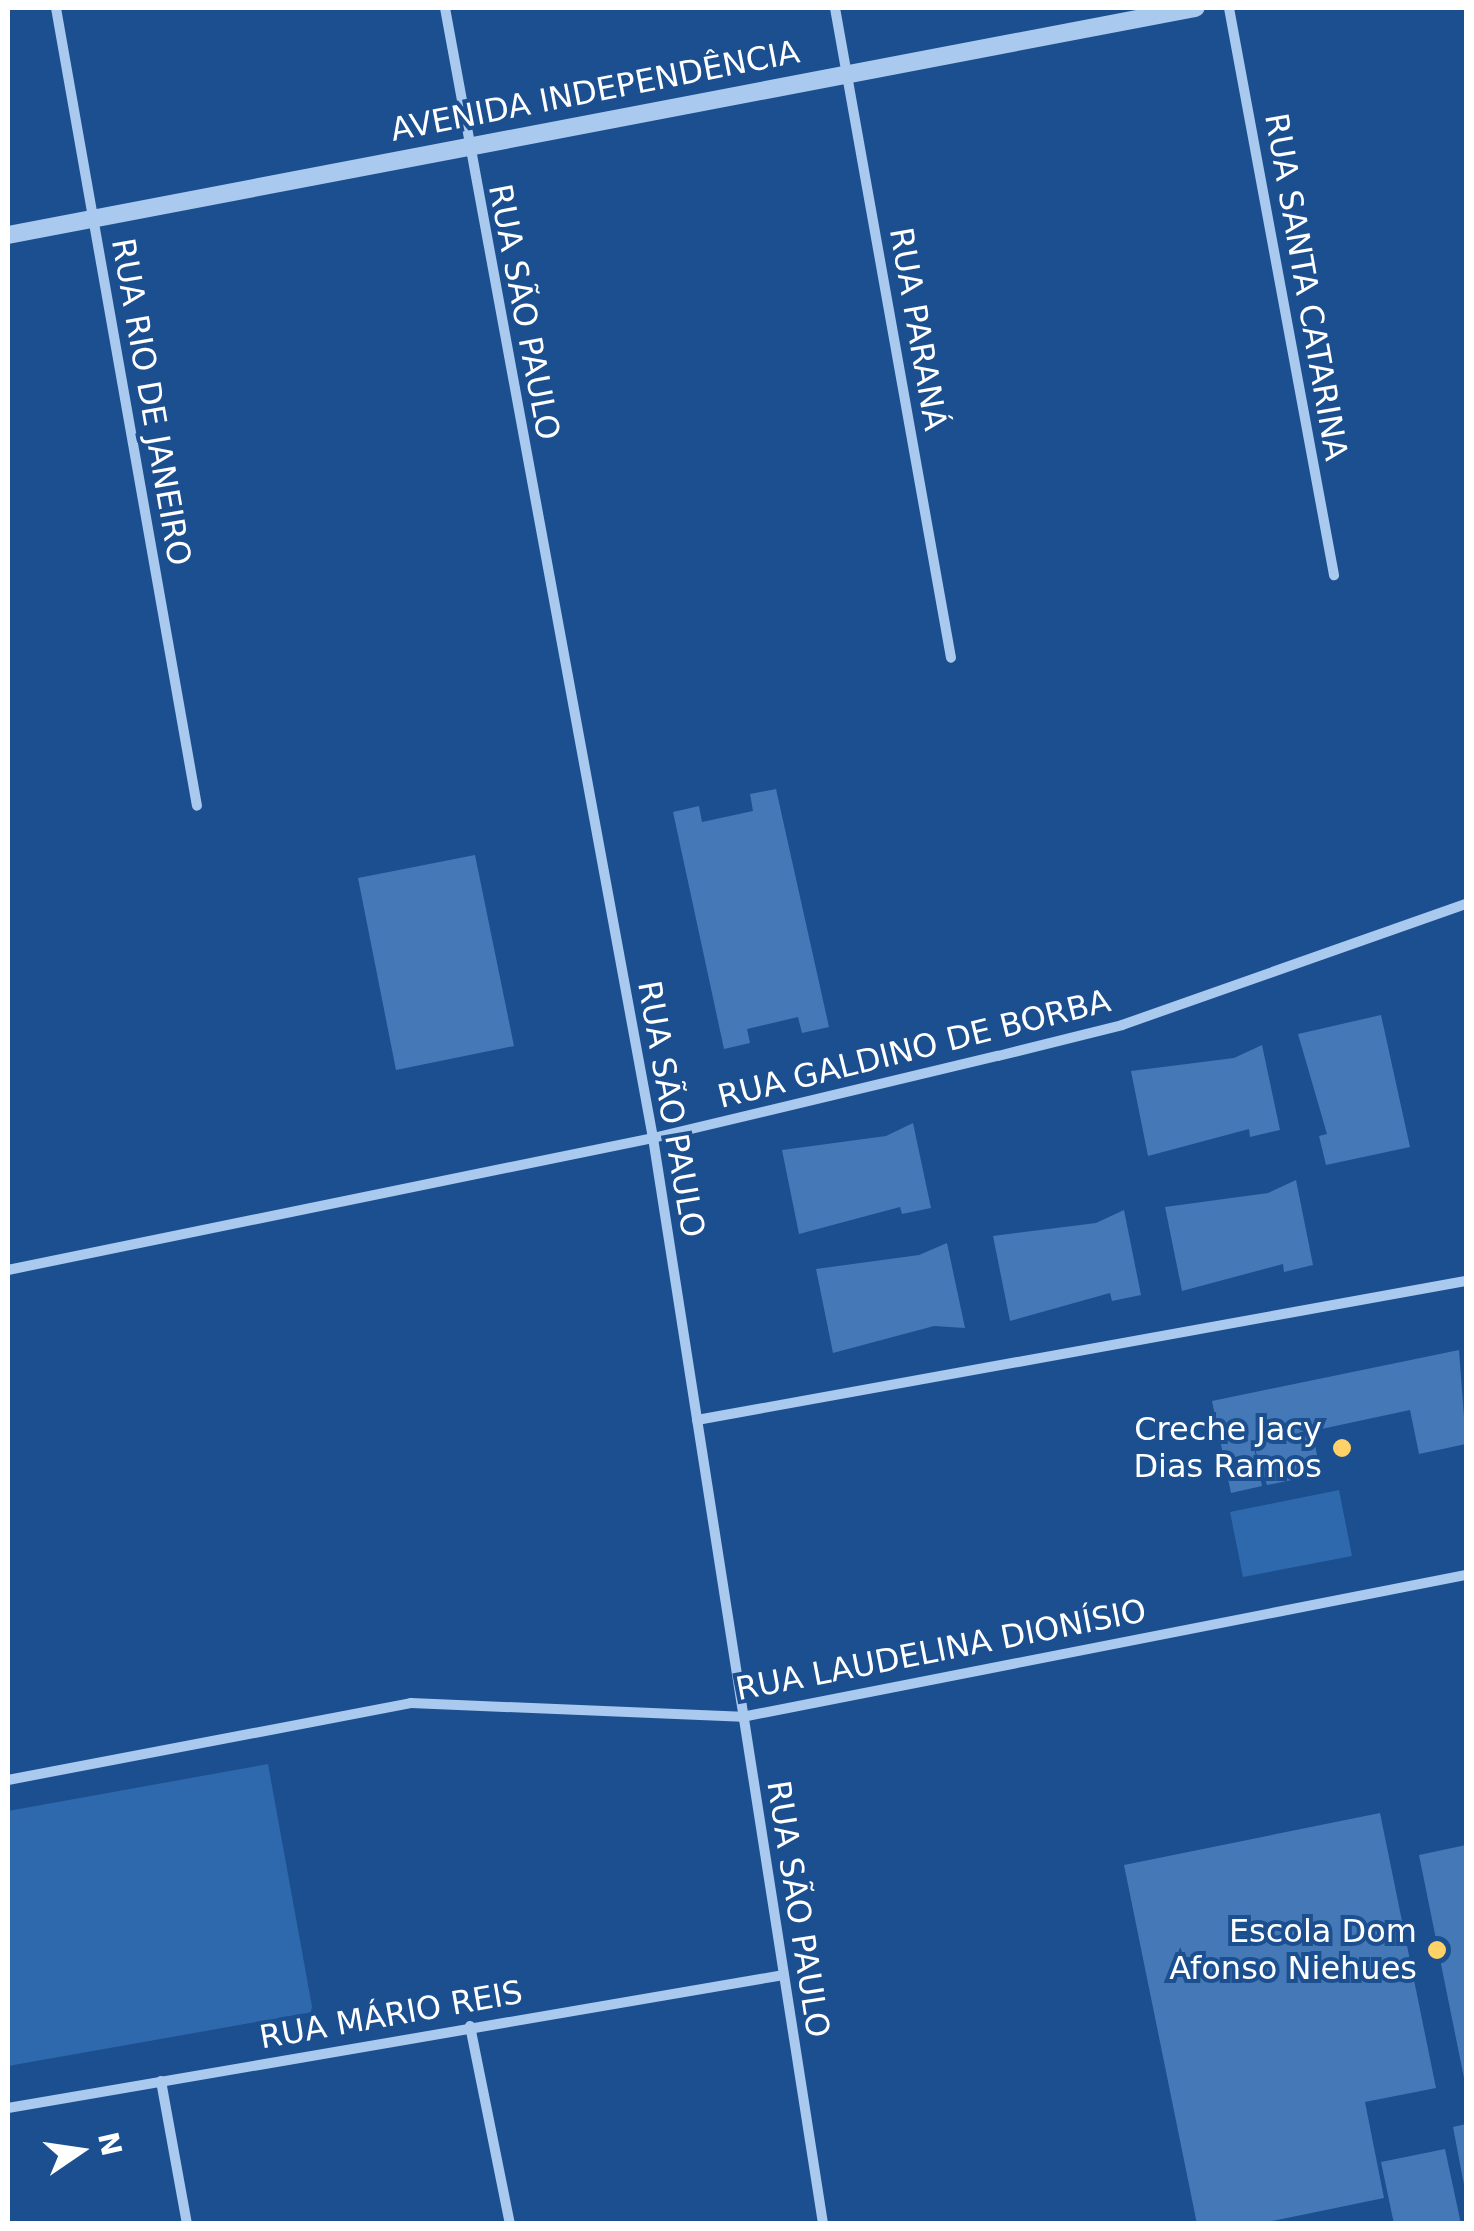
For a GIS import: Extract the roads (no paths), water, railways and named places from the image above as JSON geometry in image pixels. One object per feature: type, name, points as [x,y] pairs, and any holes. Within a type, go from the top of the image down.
[{"type":"street","name":"RUA RIO DE JANEIRO","points":[[56,8],[196,806]]},
{"type":"street","name":"RUA SÃO PAULO","points":[[445,8],[653,1138],[823,2224]]},
{"type":"street","name":"RUA PARANÁ","points":[[835,8],[952,658]]},
{"type":"street","name":"AVENIDA INDEPENDÊNCIA","points":[[8,235],[1195,8]]},
{"type":"street","name":"RUA SANTA CATARINA","points":[[1229,8],[1334,575]]},
{"type":"street","name":"RUA GALDINO DE BORBA","points":[[8,1270],[653,1138],[1122,1025],[1466,904]]},
{"type":"street","points":[[697,1420],[1466,1281]]},
{"type":"street","name":"RUA LAUDELINA DIONÍSIO","points":[[8,1780],[411,1703],[742,1717],[1466,1575]]},
{"type":"street","name":"RUA MÁRIO REIS","points":[[8,2108],[784,1975]]},
{"type":"street","points":[[470,2026],[510,2224]]},
{"type":"street","points":[[162,2081],[187,2224]]},
{"type":"place","name":"Creche Jacy Dias Ramos","points":[[1342,1448]]},
{"type":"place","name":"Escola Dom Afonso Niehues","points":[[1437,1950]]}]
